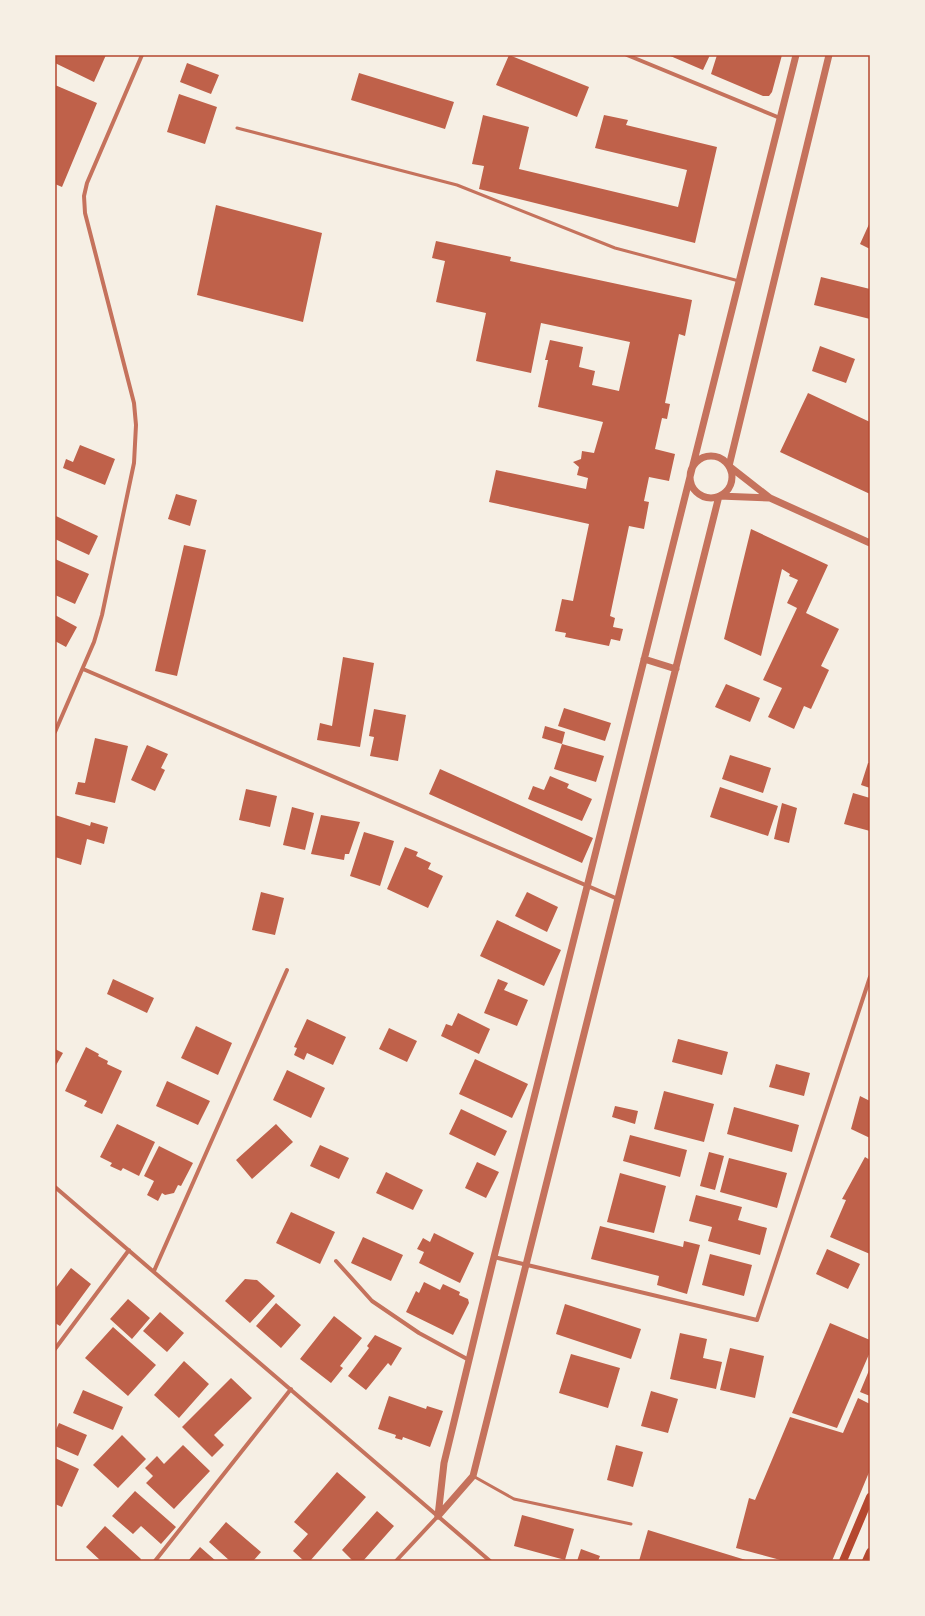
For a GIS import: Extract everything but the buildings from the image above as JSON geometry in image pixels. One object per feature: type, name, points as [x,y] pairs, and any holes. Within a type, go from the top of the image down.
[{"type":"main road","points":[[843,1561],[870,1497]]},
{"type":"main road","points":[[866,1561],[870,1552]]},
{"type":"street","points":[[55,732],[94,642],[102,614],[134,464],[136,444],[134,403],[85,213],[84,196],[87,183],[142,55]]},
{"type":"street","points":[[627,55],[780,118]]},
{"type":"street","points":[[438,1516],[444,1463],[494,1257],[796,55]]},
{"type":"street","points":[[829,55],[729,466],[731,473],[729,486],[725,492],[713,498],[700,495],[692,485],[690,479],[690,472],[698,460],[704,457],[718,457],[729,466],[770,498],[870,543]]},
{"type":"street","points":[[719,496],[770,498]]},
{"type":"street","points":[[396,1561],[473,1476],[719,496]]},
{"type":"street","points":[[644,659],[676,669]]},
{"type":"street","points":[[83,669],[618,899]]},
{"type":"street","points":[[154,1271],[287,970]]},
{"type":"street","points":[[494,1257],[757,1320],[870,977]]},
{"type":"street","points":[[55,1187],[490,1561]]},
{"type":"street","points":[[55,1349],[129,1250]]},
{"type":"street","points":[[336,1261],[372,1301],[419,1333],[469,1360]]},
{"type":"street","points":[[155,1561],[291,1389]]},
{"type":"lane","points":[[237,128],[457,185],[614,248],[739,281]]},
{"type":"lane","points":[[473,1476],[514,1499],[631,1524]]}]
